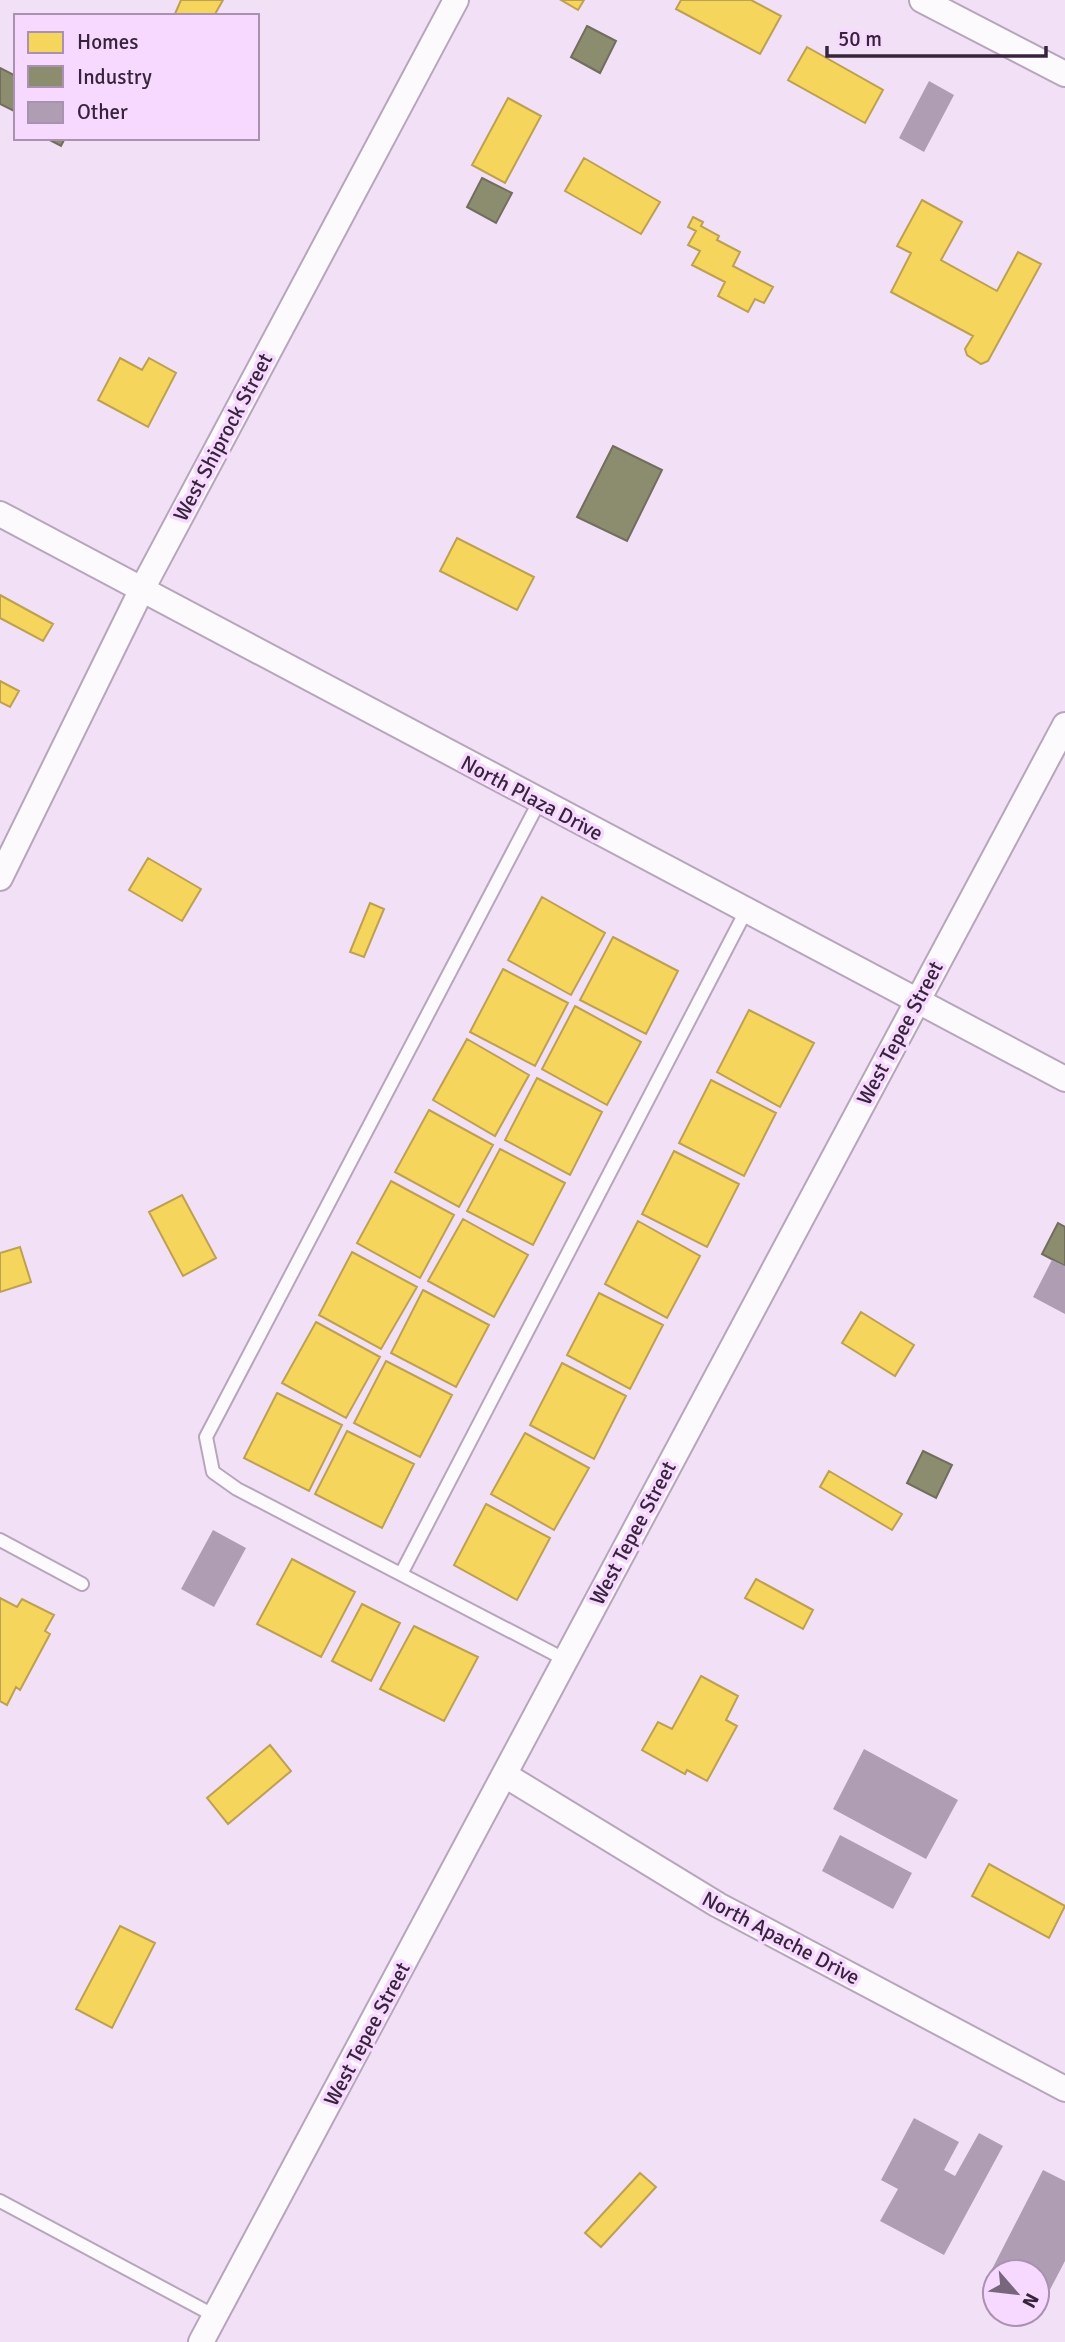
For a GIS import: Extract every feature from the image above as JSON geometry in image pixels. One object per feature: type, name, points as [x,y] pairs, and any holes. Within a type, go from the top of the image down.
[{"type":"street","name":"West Shiprock Street","points":[[0,878],[141,591],[456,0]]},
{"type":"street","points":[[922,0],[1065,74]]},
{"type":"street","name":"North Plaza Drive","points":[[0,514],[1065,1079]]},
{"type":"street","name":"West Tepee Street","points":[[201,2342],[1065,724]]},
{"type":"street","name":"North Apache Drive","points":[[505,1775],[718,1905],[1065,2089]]},
{"type":"lane","points":[[539,802],[206,1437],[213,1472],[237,1489],[566,1660]]},
{"type":"lane","points":[[401,1574],[746,911]]},
{"type":"lane","points":[[0,1540],[82,1584]]},
{"type":"lane","points":[[0,2201],[215,2316]]},
{"type":"building: Homes","points":[[181,0],[223,0],[215,14],[175,14]]},
{"type":"building: Homes","points":[[561,0],[584,0],[578,10]]},
{"type":"building: Homes","points":[[681,0],[751,0],[781,16],[760,54],[676,9]]},
{"type":"building: Homes","points":[[807,47],[883,90],[865,123],[788,80]]},
{"type":"building: Homes","points":[[508,98],[541,116],[505,183],[472,165]]},
{"type":"building: Homes","points":[[584,158],[660,202],[641,234],[565,191]]},
{"type":"building: Homes","points":[[922,200],[962,222],[941,260],[997,291],[1018,252],[1041,264],[988,361],[981,364],[967,355],[965,349],[973,336],[891,292],[911,253],[897,246]]},
{"type":"building: Homes","points":[[693,217],[703,222],[701,226],[719,236],[717,240],[740,252],[733,266],[773,287],[764,303],[755,299],[748,312],[718,296],[725,282],[692,265],[700,251],[688,245],[696,231],[688,227]]},
{"type":"building: Homes","points":[[120,358],[142,370],[149,358],[176,373],[148,427],[98,400]]},
{"type":"building: Homes","points":[[457,538],[534,577],[517,610],[440,571]]},
{"type":"building: Homes","points":[[0,595],[53,624],[43,641],[0,618]]},
{"type":"building: Homes","points":[[0,681],[19,691],[10,707],[0,702]]},
{"type":"building: Homes","points":[[148,858],[201,889],[182,921],[129,890]]},
{"type":"building: Homes","points":[[542,897],[605,933],[571,995],[508,960]]},
{"type":"building: Homes","points":[[370,903],[384,909],[364,957],[350,952]]},
{"type":"building: Homes","points":[[613,937],[678,971],[646,1034],[580,1000]]},
{"type":"building: Homes","points":[[503,969],[568,1003],[535,1066],[470,1032]]},
{"type":"building: Homes","points":[[575,1006],[641,1042],[607,1105],[542,1069]]},
{"type":"building: Homes","points":[[749,1010],[814,1043],[780,1107],[717,1072]]},
{"type":"building: Homes","points":[[467,1039],[529,1075],[495,1136],[433,1100]]},
{"type":"building: Homes","points":[[537,1078],[602,1112],[570,1175],[505,1140]]},
{"type":"building: Homes","points":[[711,1080],[776,1113],[744,1176],[679,1143]]},
{"type":"building: Homes","points":[[429,1110],[493,1145],[459,1207],[395,1172]]},
{"type":"building: Homes","points":[[500,1149],[565,1183],[533,1245],[467,1211]]},
{"type":"building: Homes","points":[[674,1151],[739,1184],[707,1247],[642,1214]]},
{"type":"building: Homes","points":[[391,1181],[454,1215],[420,1278],[357,1243]]},
{"type":"building: Homes","points":[[182,1195],[216,1258],[183,1276],[149,1212]]},
{"type":"building: Homes","points":[[463,1219],[528,1255],[494,1317],[428,1281]]},
{"type":"building: Homes","points":[[638,1221],[700,1256],[667,1318],[605,1284]]},
{"type":"building: Homes","points":[[20,1247],[31,1282],[0,1292],[0,1253]]},
{"type":"building: Homes","points":[[352,1252],[417,1287],[381,1349],[319,1315]]},
{"type":"building: Homes","points":[[423,1290],[489,1325],[456,1387],[391,1353]]},
{"type":"building: Homes","points":[[599,1293],[663,1325],[630,1389],[567,1355]]},
{"type":"building: Homes","points":[[861,1312],[914,1345],[895,1376],[842,1343]]},
{"type":"building: Homes","points":[[316,1322],[380,1357],[346,1418],[282,1383]]},
{"type":"building: Homes","points":[[386,1361],[452,1395],[420,1457],[354,1423]]},
{"type":"building: Homes","points":[[562,1363],[626,1396],[594,1459],[530,1425]]},
{"type":"building: Homes","points":[[277,1393],[342,1425],[309,1491],[244,1458]]},
{"type":"building: Homes","points":[[347,1431],[414,1464],[382,1528],[315,1494]]},
{"type":"building: Homes","points":[[525,1433],[589,1468],[554,1530],[491,1494]]},
{"type":"building: Homes","points":[[829,1471],[902,1514],[892,1530],[820,1487]]},
{"type":"building: Homes","points":[[486,1504],[550,1538],[517,1600],[454,1565]]},
{"type":"building: Homes","points":[[292,1559],[355,1592],[321,1657],[257,1624]]},
{"type":"building: Homes","points":[[756,1579],[813,1610],[803,1629],[745,1598]]},
{"type":"building: Homes","points":[[0,1598],[17,1607],[22,1599],[54,1615],[45,1631],[50,1634],[20,1690],[16,1687],[7,1705],[0,1701]]},
{"type":"building: Homes","points":[[362,1604],[400,1623],[371,1681],[332,1661]]},
{"type":"building: Homes","points":[[414,1626],[478,1657],[444,1721],[380,1689]]},
{"type":"building: Homes","points":[[701,1676],[738,1696],[726,1720],[737,1726],[707,1781],[687,1770],[685,1774],[642,1750],[658,1722],[672,1729]]},
{"type":"building: Homes","points":[[270,1745],[291,1771],[228,1824],[207,1798]]},
{"type":"building: Homes","points":[[989,1864],[1065,1906],[1049,1938],[972,1896]]},
{"type":"building: Homes","points":[[120,1926],[155,1943],[112,2028],[76,2009]]},
{"type":"building: Homes","points":[[640,2173],[656,2187],[601,2247],[585,2233]]},
{"type":"building: Industry","points":[[587,26],[616,41],[600,73],[571,57]]},
{"type":"building: Industry","points":[[0,68],[14,75],[14,111],[0,104]]},
{"type":"building: Industry","points":[[50,140],[64,140],[61,146]]},
{"type":"building: Industry","points":[[482,178],[512,193],[496,223],[467,207]]},
{"type":"building: Industry","points":[[613,446],[662,470],[627,541],[577,517]]},
{"type":"building: Industry","points":[[1058,1223],[1065,1227],[1065,1266],[1042,1254]]},
{"type":"building: Industry","points":[[923,1451],[952,1465],[936,1498],[907,1483]]},
{"type":"building: Other","points":[[929,81],[954,95],[924,152],[899,138]]},
{"type":"building: Other","points":[[1052,1260],[1065,1266],[1065,1314],[1033,1297]]},
{"type":"building: Other","points":[[213,1530],[246,1548],[214,1607],[181,1589]]},
{"type":"building: Other","points":[[864,1749],[958,1800],[926,1859],[833,1809]]},
{"type":"building: Other","points":[[840,1835],[912,1873],[893,1909],[822,1871]]},
{"type":"building: Other","points":[[914,2118],[959,2142],[944,2170],[955,2176],[979,2133],[1003,2146],[944,2255],[880,2221],[898,2189],[881,2180]]},
{"type":"building: Other","points":[[1043,2170],[1065,2181],[1065,2261],[1051,2288],[1051,2258],[998,2258]]}]
